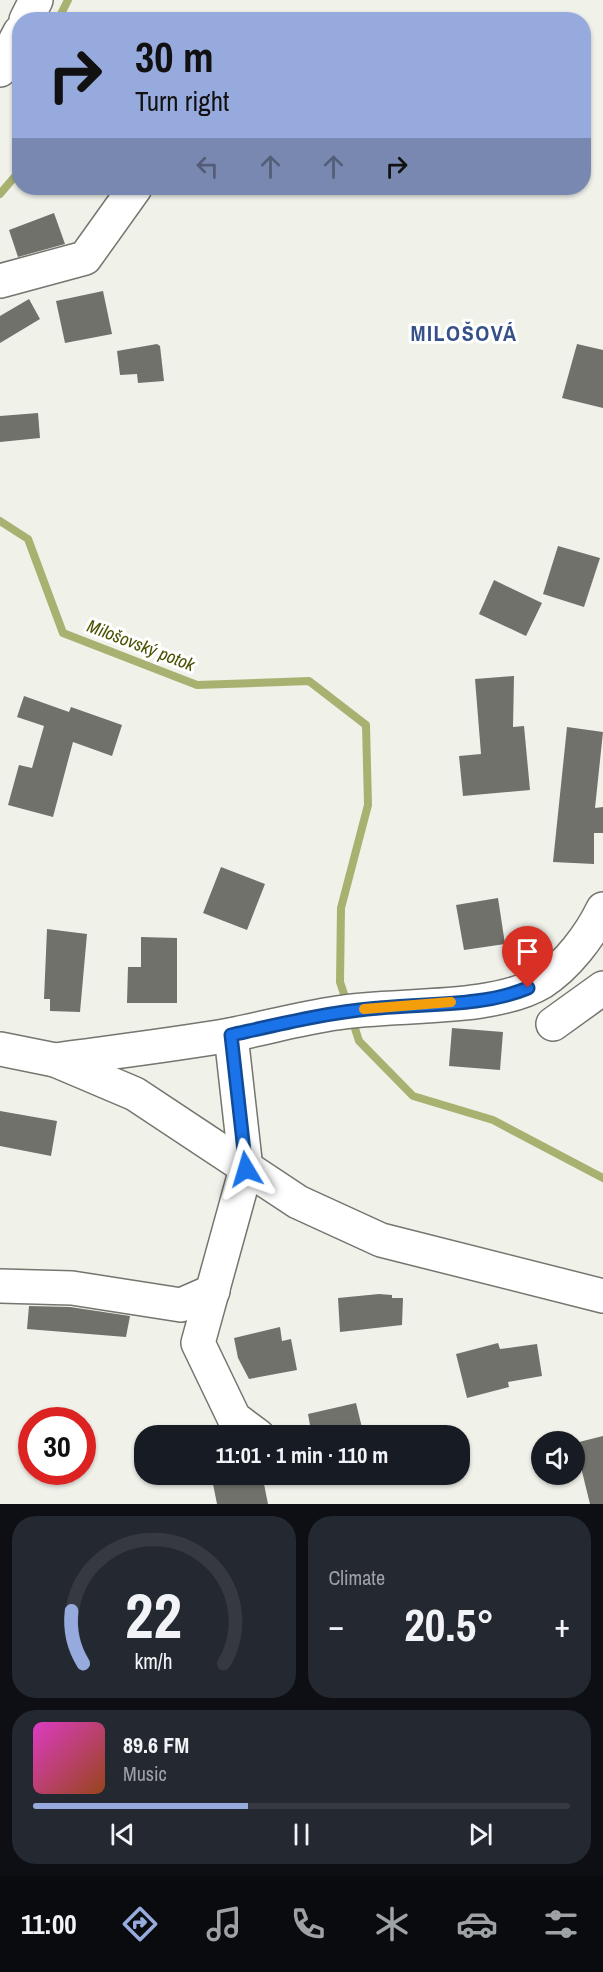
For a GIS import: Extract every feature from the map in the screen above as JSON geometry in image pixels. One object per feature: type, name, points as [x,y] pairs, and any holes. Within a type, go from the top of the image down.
[{"type":"street","points":[[0,70],[12,47]]},
{"type":"street","points":[[0,281],[85,258],[130,195]]},
{"type":"street","points":[[55,1060],[231,1035],[337,1012],[472,1001],[514,994],[542,982],[560,967],[581,943],[603,909]]},
{"type":"street","points":[[553,1024],[603,988]]},
{"type":"street","points":[[231,1035],[246,1169],[198,1343],[234,1418],[243,1425]]},
{"type":"street","points":[[0,1049],[55,1060],[135,1094],[298,1202],[381,1240],[603,1296]]},
{"type":"street","points":[[0,1286],[72,1288],[181,1305],[213,1291]]},
{"type":"building","points":[[54,213],[65,244],[18,257],[9,230]]},
{"type":"building","points":[[103,291],[112,334],[65,343],[56,301]]},
{"type":"building","points":[[29,299],[40,319],[0,343],[0,316]]},
{"type":"building","points":[[157,344],[160,346],[164,381],[138,383],[137,374],[120,375],[117,351]]},
{"type":"building","points":[[577,344],[603,350],[603,408],[562,398]]},
{"type":"building","points":[[38,413],[40,438],[0,442],[0,416]]},
{"type":"building","points":[[558,546],[600,558],[584,607],[543,594]]},
{"type":"building","points":[[494,580],[542,603],[526,636],[479,614]]},
{"type":"building","points":[[514,676],[513,727],[524,726],[530,790],[463,796],[459,756],[481,754],[475,679]]},
{"type":"building","points":[[24,696],[69,712],[71,707],[122,725],[112,756],[73,742],[53,817],[8,805],[19,765],[32,768],[44,726],[17,717]]},
{"type":"building","points":[[567,727],[603,732],[595,808],[603,807],[603,833],[594,833],[594,864],[553,862]]},
{"type":"building","points":[[221,867],[265,884],[247,930],[203,913]]},
{"type":"building","points":[[498,898],[505,944],[464,950],[456,905]]},
{"type":"building","points":[[47,929],[87,934],[80,1012],[50,1011],[50,999],[44,999]]},
{"type":"building","points":[[141,937],[177,938],[177,1003],[127,1003],[128,967],[141,967]]},
{"type":"building","points":[[452,1028],[503,1032],[500,1070],[449,1066]]},
{"type":"building","points":[[0,1111],[57,1121],[51,1156],[0,1146]]},
{"type":"building","points":[[392,1295],[392,1298],[403,1298],[402,1325],[340,1332],[338,1298]]},
{"type":"building","points":[[29,1306],[70,1307],[130,1316],[126,1337],[27,1329]]},
{"type":"building","points":[[280,1327],[282,1341],[291,1339],[297,1370],[249,1379],[238,1358],[234,1338]]},
{"type":"building","points":[[498,1343],[500,1349],[537,1344],[542,1376],[508,1382],[509,1387],[467,1398],[456,1354]]},
{"type":"building","points":[[356,1403],[361,1425],[310,1425],[308,1414]]},
{"type":"building","points":[[603,1436],[603,1504],[590,1504],[585,1484],[585,1440]]},
{"type":"building","points":[[213,1485],[264,1485],[268,1504],[217,1504]]},
{"type":"waterway","points":[[62,12],[68,0]]},
{"type":"waterway","points":[[0,194],[12,180]]},
{"type":"waterway","name":"Milošovský potok","points":[[0,521],[28,539],[63,633],[197,685],[309,681],[366,725],[368,805],[341,908],[340,982],[348,1006]]},
{"type":"waterway","name":"Milošovský potok","points":[[352,1019],[359,1041],[413,1096],[493,1120],[603,1178]]},
{"type":"slow traffic","points":[[364,1009],[451,1002]]},
{"type":"district","name":"MILOŠOVÁ","points":[[464,333]]},
{"type":"route","points":[[246,1169],[231,1035],[337,1012],[472,1001],[514,994],[528,988]]}]
